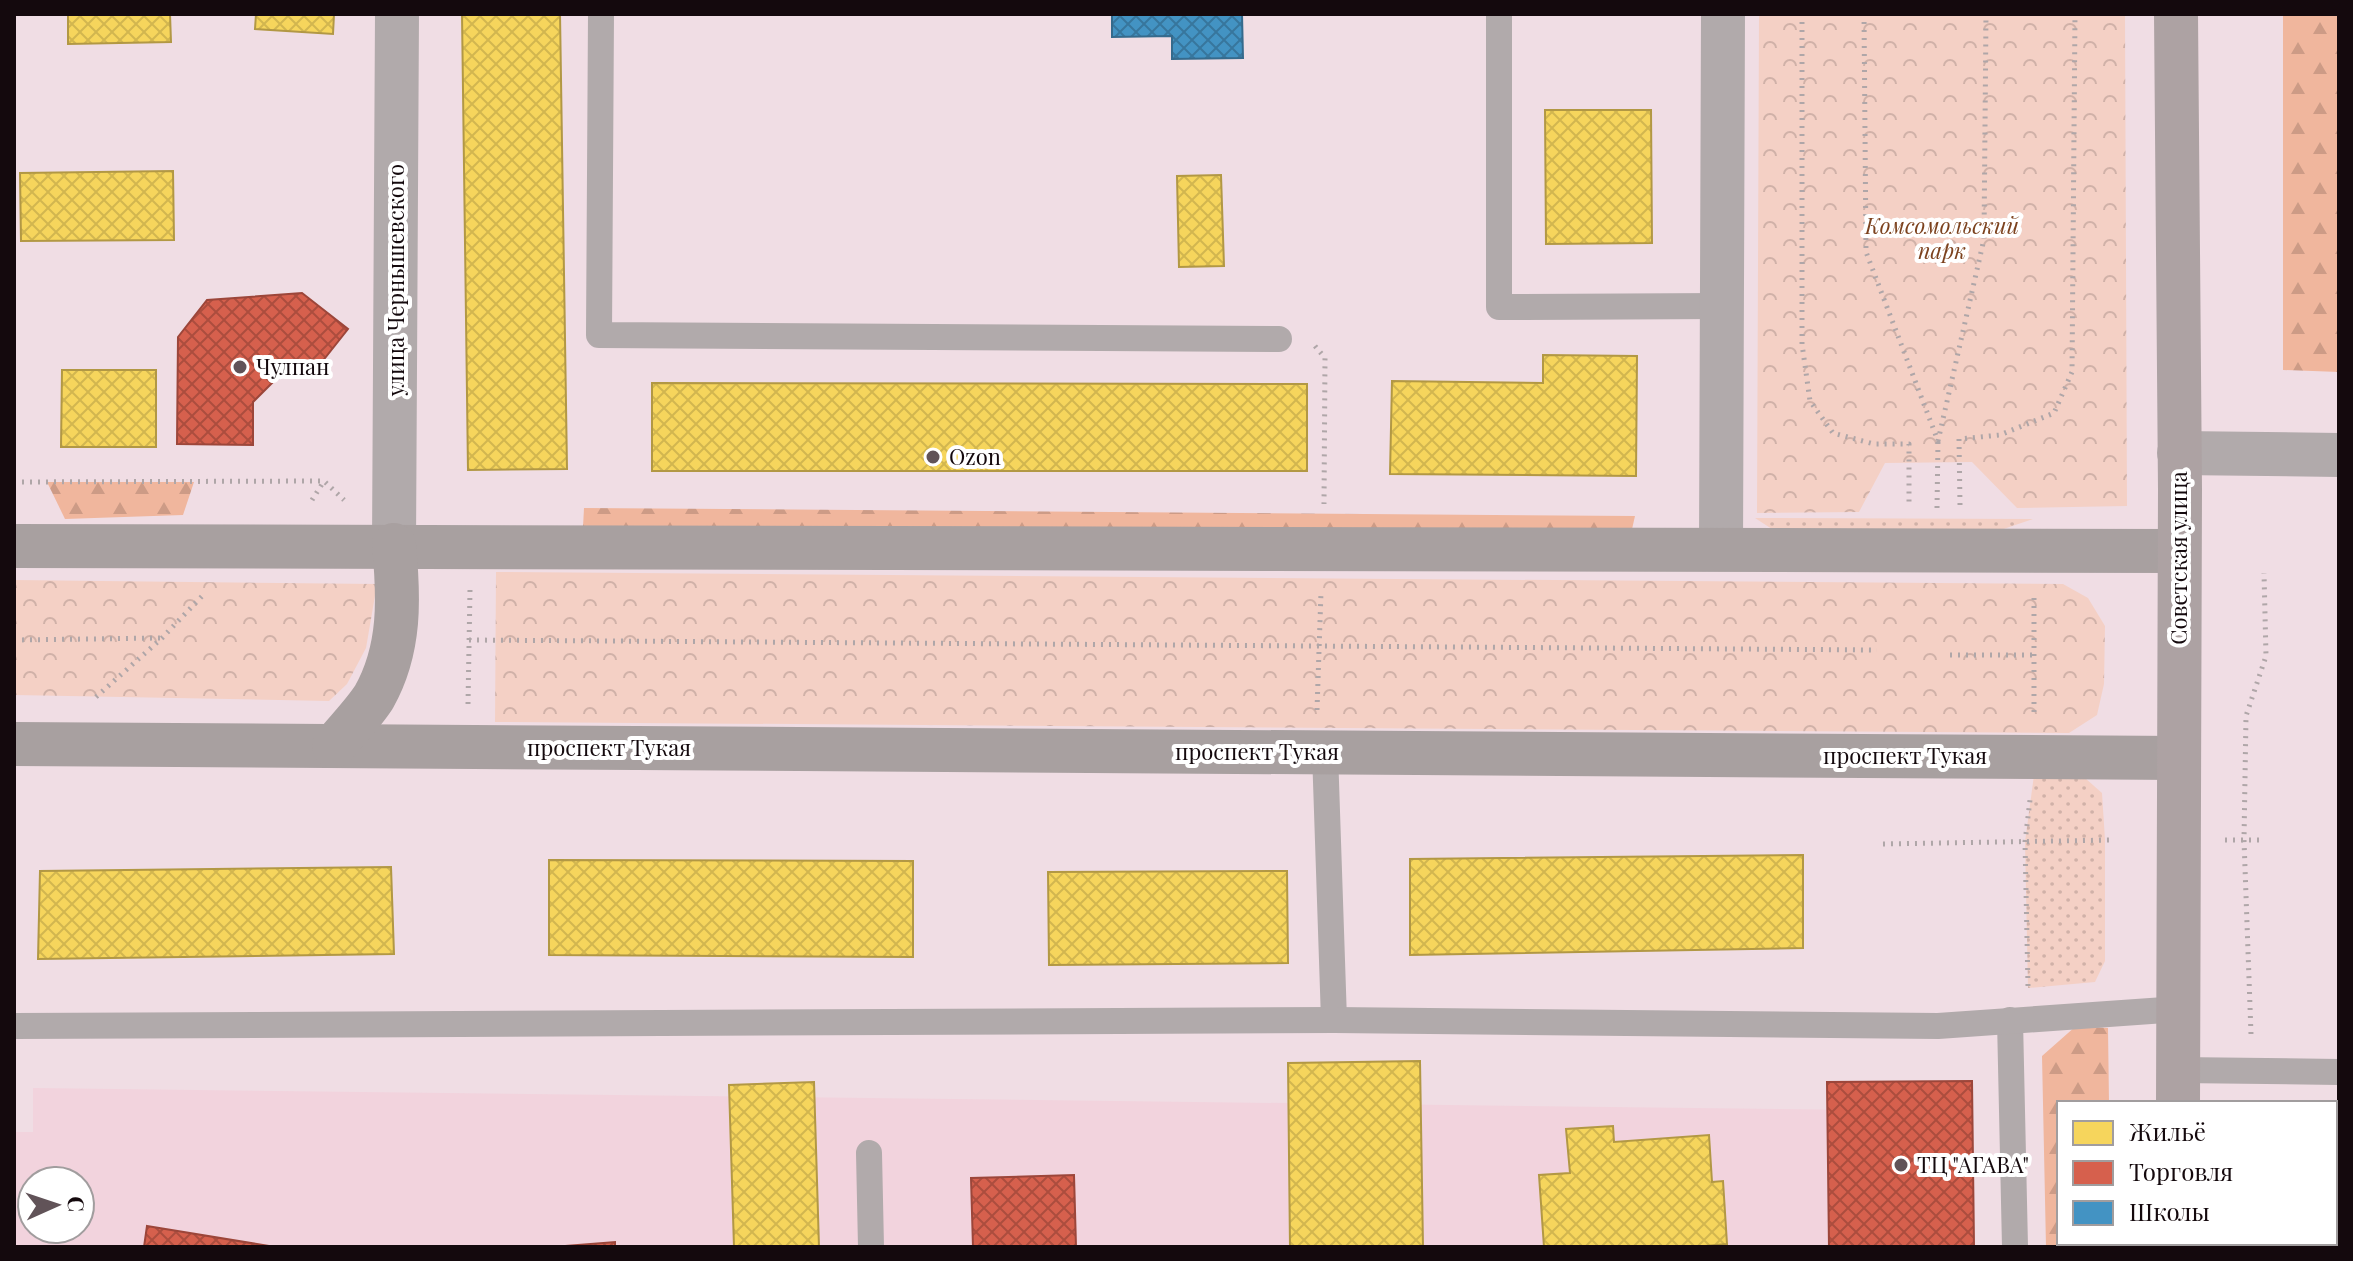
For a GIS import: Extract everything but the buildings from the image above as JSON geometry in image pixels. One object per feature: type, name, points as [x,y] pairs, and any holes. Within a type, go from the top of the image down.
[{"type":"main road","name":"Советская улица","points":[[2176,14],[2178,1087]]},
{"type":"main road","points":[[334,746],[372,700],[388,669],[397,614],[394,545]]},
{"type":"main road","points":[[20,549],[394,545],[2179,551]]},
{"type":"main road","name":"проспект Тукая","points":[[14,744],[334,746],[1321,733],[2179,758]]},
{"type":"street","name":"улица Чернышевского","points":[[394,545],[397,14]]},
{"type":"street","points":[[1721,549],[1723,14]]},
{"type":"street","points":[[2179,453],[2339,455]]},
{"type":"lane","points":[[601,14],[599,335],[1279,339]]},
{"type":"lane","points":[[1499,14],[1499,307],[1722,306]]},
{"type":"lane","points":[[1321,733],[1334,1020]]},
{"type":"lane","points":[[14,1026],[1334,1020],[1938,1026],[2179,1009]]},
{"type":"lane","points":[[2010,1020],[2015,1247]]},
{"type":"lane","points":[[2178,1087],[2252,1071],[2339,1072]]},
{"type":"lane","points":[[869,1153],[871,1247]]},
{"type":"path","points":[[1802,14],[1802,344],[1810,401],[1833,433],[1874,444],[1909,444],[1909,519]]},
{"type":"path","points":[[1864,14],[1866,252],[1938,441]]},
{"type":"path","points":[[1937,519],[1938,441],[1984,239],[1986,14]]},
{"type":"path","points":[[1960,518],[1959,439],[2000,435],[2054,413],[2072,372],[2075,14]]},
{"type":"path","points":[[1279,339],[1309,340],[1325,358],[1324,513]]},
{"type":"path","points":[[14,482],[324,481],[350,507]]},
{"type":"path","points":[[2252,1071],[2244,840],[2246,716],[2266,656],[2264,573]]},
{"type":"path","points":[[468,709],[470,577]]},
{"type":"path","points":[[1321,579],[1321,733]]},
{"type":"path","points":[[2034,584],[2034,717]]},
{"type":"path","points":[[96,697],[162,638],[205,593]]},
{"type":"path","points":[[14,640],[162,638]]},
{"type":"path","points":[[469,640],[1877,650]]},
{"type":"path","points":[[1950,655],[2034,655]]},
{"type":"path","points":[[2212,839],[2260,840]]},
{"type":"path","points":[[1883,844],[2114,840]]},
{"type":"shaded area","points":[[33,1088],[1947,1111],[1948,1247],[14,1247],[14,1132],[33,1132]]},
{"type":"green space","name":"Комсомольский парк","points":[[1759,14],[2125,14],[2127,506],[2017,508],[1972,462],[1885,463],[1859,512],[1757,513]]},
{"type":"green space","points":[[2283,14],[2339,14],[2339,372],[2283,370]]},
{"type":"green space","points":[[47,482],[194,482],[183,515],[65,519]]},
{"type":"green space","points":[[584,508],[1635,516],[1630,538],[583,527]]},
{"type":"green space","points":[[1755,518],[2033,519],[1977,538],[1786,538]]},
{"type":"green space","points":[[496,572],[2063,584],[2088,598],[2105,626],[2104,684],[2097,715],[2069,733],[495,722]]},
{"type":"green space","points":[[14,580],[377,584],[366,648],[347,684],[329,701],[14,695]]},
{"type":"green space","points":[[2034,775],[2085,778],[2102,793],[2105,961],[2095,982],[2028,988],[2025,842]]},
{"type":"green space","points":[[2076,1026],[2108,1028],[2109,1101],[2057,1101],[2057,1245],[2109,1247],[2046,1247],[2042,1056]]},
{"type":"place","name":"Чулпан","points":[[240,367]]},
{"type":"place","name":"Ozon","points":[[933,457]]},
{"type":"place","name":"ТЦ \"АГАВА\"","points":[[1901,1165]]}]
